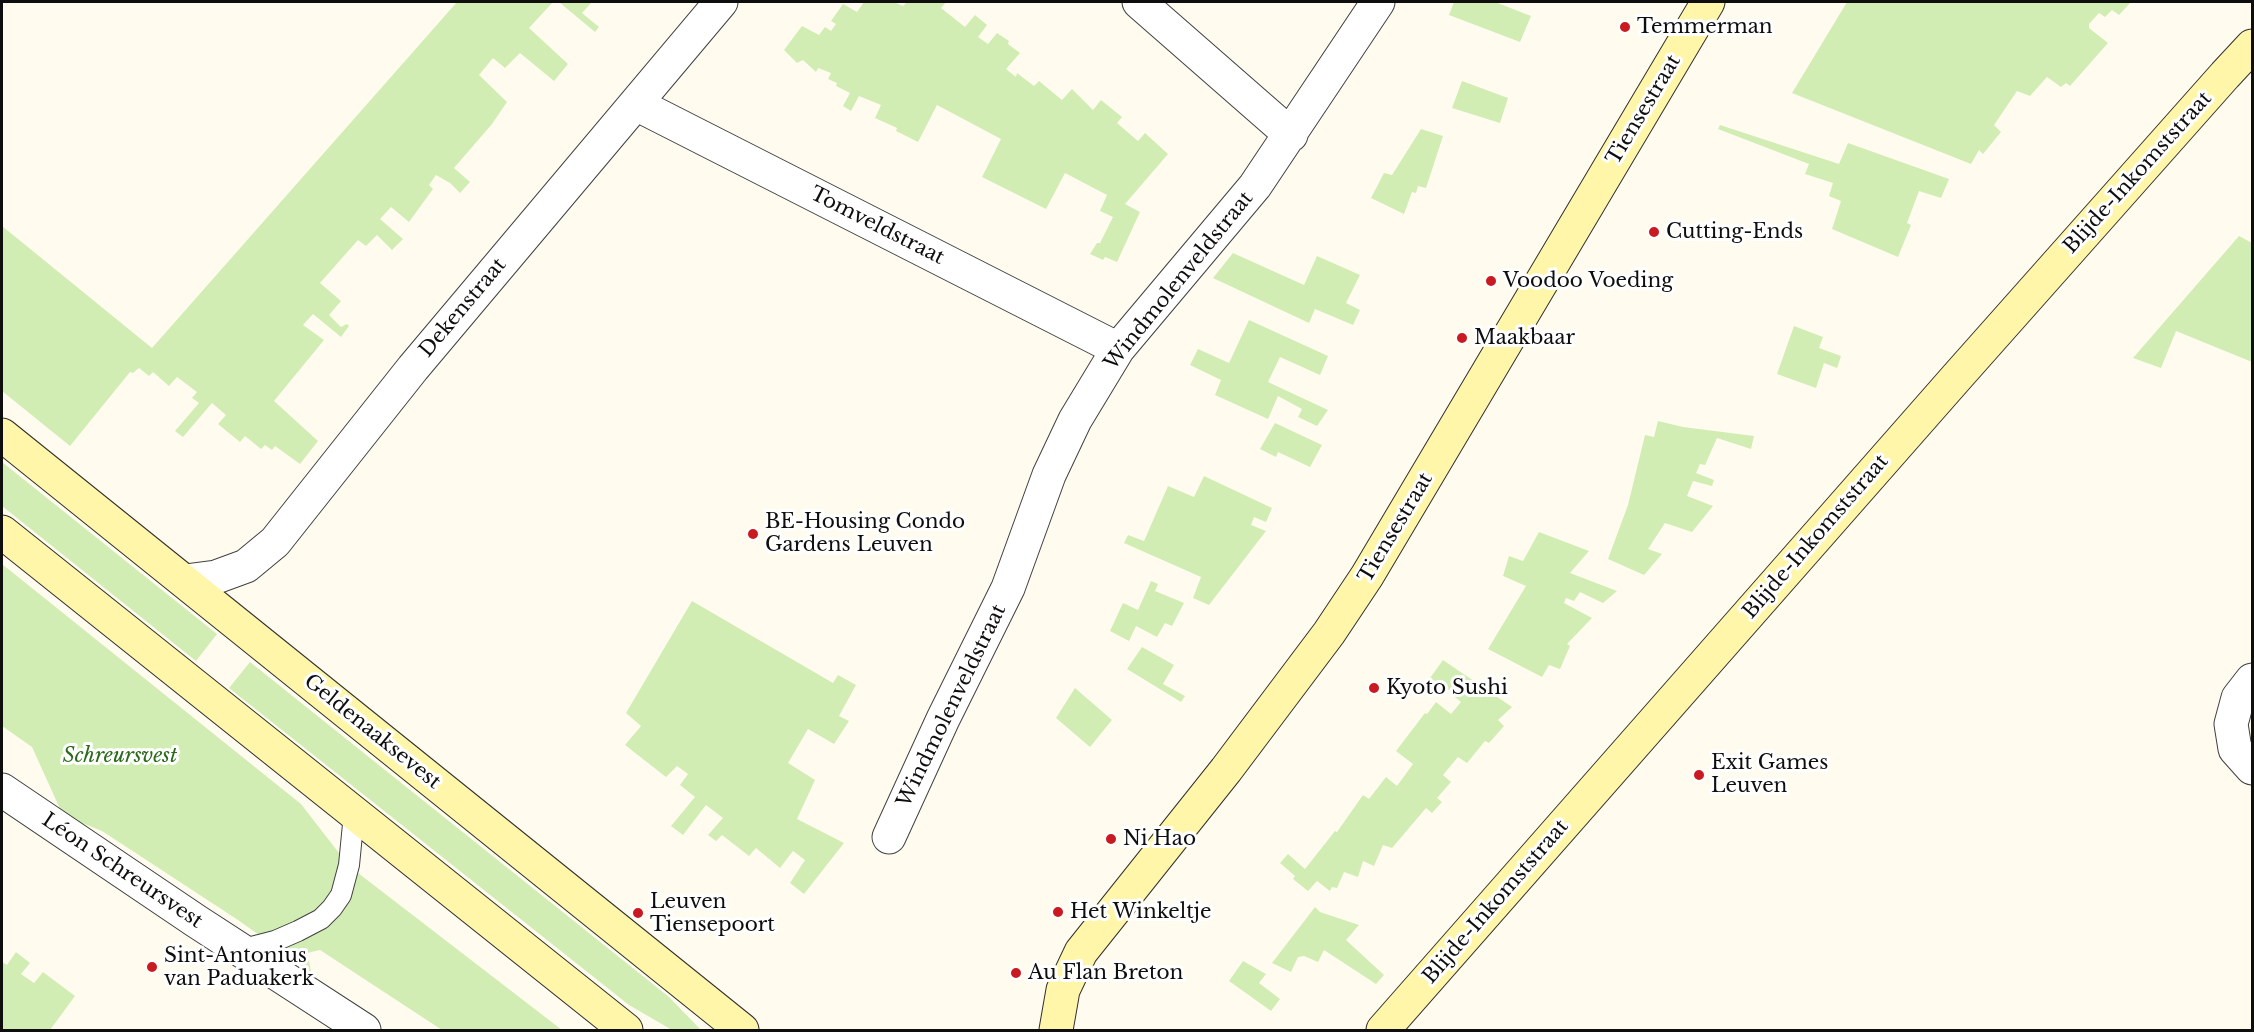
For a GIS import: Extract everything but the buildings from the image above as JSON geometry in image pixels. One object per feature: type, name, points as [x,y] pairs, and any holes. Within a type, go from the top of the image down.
[{"type":"street","name":"Dekenstraat","points":[[185,580],[216,577],[246,566],[274,542],[413,368],[721,2]]},
{"type":"street","points":[[1139,2],[1291,135]]},
{"type":"street","name":"Windmolenveldstraat","points":[[889,837],[943,719],[1008,588],[1049,475],[1075,420],[1118,349],[1231,217],[1291,135],[1378,2]]},
{"type":"street","name":"Tiensestraat","points":[[1056,1030],[1063,990],[1081,952],[1226,770],[1329,633],[1367,576],[1708,2]]},
{"type":"street","name":"Blijde-Inkomststraat","points":[[1383,1030],[1964,369],[2253,46]]},
{"type":"street","name":"Tomveldstraat","points":[[636,104],[1118,349]]},
{"type":"street","name":"Geldenaaksevest","points":[[2,435],[742,1030]]},
{"type":"street","points":[[2,532],[626,1030]]},
{"type":"street","points":[[2253,680],[2238,698],[2231,724],[2235,749],[2253,768]]},
{"type":"street","name":"Léon Schreursvest","points":[[2,790],[240,950],[364,1030]]},
{"type":"lane","points":[[240,950],[298,932],[321,919],[332,908],[341,895],[349,866],[354,814]]},
{"type":"green space","points":[[457,2],[553,2],[529,28],[568,64],[554,81],[520,53],[505,68],[493,58],[479,75],[507,102],[492,124],[454,168],[470,182],[460,193],[450,183],[436,175],[429,185],[433,189],[409,222],[391,207],[380,219],[403,239],[392,250],[377,235],[366,246],[358,240],[320,283],[341,301],[329,315],[341,327],[347,324],[349,326],[341,337],[313,314],[303,325],[324,340],[274,401],[318,441],[300,464],[275,446],[272,450],[265,445],[261,449],[245,436],[240,442],[218,424],[226,415],[212,403],[183,437],[175,431],[199,403],[192,398],[197,392],[177,377],[169,386],[153,372],[149,376],[139,368],[133,373],[130,372],[70,446],[2,391],[2,226],[152,348]]},
{"type":"green space","points":[[559,2],[592,2],[582,13],[599,27],[595,32]]},
{"type":"green space","points":[[864,2],[894,2],[903,6],[907,2],[946,2],[941,8],[965,27],[975,15],[987,25],[978,37],[988,44],[997,33],[1009,41],[1008,44],[1020,53],[1006,69],[1016,77],[1017,73],[1034,86],[1039,81],[1062,100],[1072,89],[1093,110],[1101,100],[1122,117],[1117,123],[1138,141],[1145,133],[1168,154],[1125,204],[1140,212],[1117,262],[1105,257],[1103,260],[1090,254],[1097,243],[1100,243],[1113,217],[1100,211],[1107,195],[1065,173],[1046,209],[982,177],[1001,139],[937,105],[918,142],[896,131],[897,128],[875,118],[881,105],[859,96],[851,111],[843,106],[850,93],[828,79],[831,73],[818,68],[816,72],[803,60],[797,63],[784,50],[802,26],[819,35],[825,27],[831,31],[836,24],[831,21],[843,4],[857,12]]},
{"type":"green space","points":[[1454,2],[1495,2],[1531,16],[1520,42],[1449,15]]},
{"type":"green space","points":[[1847,2],[2131,2],[2119,15],[2112,10],[2105,17],[2099,13],[2089,24],[2089,28],[2108,43],[2070,86],[2066,83],[2061,87],[2047,77],[2030,96],[2017,91],[1994,125],[2001,132],[1983,154],[1979,150],[1971,164],[1792,93]]},
{"type":"green space","points":[[1462,81],[1508,98],[1500,123],[1452,108]]},
{"type":"green space","points":[[1720,125],[1839,164],[1848,143],[1949,179],[1941,198],[1919,191],[1907,223],[1911,225],[1898,257],[1832,229],[1841,201],[1829,196],[1833,183],[1805,174],[1809,164],[1718,129]]},
{"type":"green space","points":[[1421,129],[1443,136],[1426,188],[1418,186],[1416,193],[1412,192],[1404,214],[1371,198],[1384,173],[1392,175]]},
{"type":"green space","points":[[2239,236],[2252,243],[2252,362],[2176,331],[2161,368],[2133,358]]},
{"type":"green space","points":[[1233,253],[1304,285],[1317,256],[1360,275],[1346,303],[1360,310],[1353,325],[1315,309],[1309,323],[1213,278]]},
{"type":"green space","points":[[1249,320],[1328,356],[1320,375],[1280,357],[1268,382],[1328,410],[1317,426],[1298,417],[1302,409],[1278,396],[1268,419],[1215,395],[1221,380],[1190,365],[1198,349],[1229,363]]},
{"type":"green space","points":[[1794,326],[1823,337],[1819,348],[1841,356],[1837,368],[1824,363],[1816,388],[1777,374]]},
{"type":"green space","points":[[1658,421],[1683,427],[1754,436],[1751,449],[1717,438],[1705,465],[1700,464],[1696,473],[1714,480],[1712,486],[1693,481],[1687,496],[1713,506],[1692,532],[1665,523],[1648,549],[1662,554],[1644,575],[1608,559],[1628,505],[1645,435],[1654,437]]},
{"type":"green space","points":[[1275,423],[1322,445],[1310,467],[1278,452],[1276,457],[1260,449]]},
{"type":"green space","points":[[2,462],[217,634],[196,661],[2,506]]},
{"type":"green space","points":[[1204,476],[1272,508],[1266,522],[1254,517],[1251,525],[1266,531],[1209,605],[1193,598],[1201,577],[1124,543],[1128,535],[1144,541],[1168,486],[1194,497]]},
{"type":"green space","points":[[1539,532],[1589,551],[1570,573],[1617,591],[1603,603],[1580,592],[1574,601],[1566,598],[1564,603],[1592,618],[1567,644],[1570,646],[1560,669],[1549,665],[1542,677],[1488,649],[1526,586],[1503,576],[1509,556],[1523,561]]},
{"type":"green space","name":"Schreursvest","points":[[2,564],[301,804],[349,866],[562,1030],[442,1030],[320,950],[307,953],[313,980],[300,964],[238,920],[102,831],[72,819],[61,811],[32,747],[2,726]]},
{"type":"green space","points":[[1151,581],[1158,584],[1155,591],[1184,603],[1172,626],[1165,623],[1157,637],[1136,626],[1129,641],[1110,631],[1123,603],[1138,610]]},
{"type":"green space","points":[[692,601],[833,683],[838,675],[856,685],[839,716],[849,721],[834,744],[808,729],[788,763],[815,780],[797,819],[844,843],[804,894],[790,883],[805,860],[793,851],[780,868],[756,848],[749,856],[722,835],[716,841],[708,835],[723,818],[706,805],[683,835],[671,826],[695,797],[680,785],[688,774],[677,766],[666,777],[625,745],[641,726],[626,713]]},
{"type":"green space","points":[[1142,647],[1174,665],[1163,684],[1185,696],[1181,702],[1127,669]]},
{"type":"green space","points":[[1443,660],[1512,707],[1498,720],[1504,726],[1489,743],[1485,741],[1467,763],[1458,757],[1443,775],[1451,782],[1437,798],[1442,802],[1432,813],[1426,808],[1392,848],[1383,845],[1374,866],[1363,861],[1358,877],[1344,872],[1337,888],[1332,887],[1330,891],[1317,881],[1308,891],[1293,879],[1295,876],[1280,863],[1288,854],[1305,869],[1335,831],[1337,832],[1363,795],[1369,799],[1386,777],[1397,786],[1413,764],[1396,751],[1436,702],[1451,714],[1461,702],[1450,693],[1451,691],[1430,678]]},
{"type":"green space","points":[[250,662],[669,997],[701,1030],[672,1030],[629,1005],[229,688]]},
{"type":"green space","points":[[1075,688],[1112,720],[1090,747],[1056,718]]},
{"type":"green space","points":[[1315,907],[1320,912],[1359,925],[1346,940],[1384,975],[1376,984],[1324,950],[1318,962],[1304,956],[1298,957],[1291,972],[1272,963]]},
{"type":"green space","points":[[16,952],[30,963],[21,974],[34,983],[43,972],[75,996],[50,1030],[2,1030],[2,962],[7,965]]},
{"type":"green space","points":[[1243,961],[1266,974],[1259,983],[1280,999],[1271,1011],[1229,981]]},
{"type":"place","name":"Temmerman","points":[[1625,27]]},
{"type":"place","name":"Cutting-Ends","points":[[1654,232]]},
{"type":"place","name":"Voodoo Voeding","points":[[1491,281]]},
{"type":"place","name":"Maakbaar","points":[[1462,338]]},
{"type":"place","name":"BE-Housing Condo Gardens Leuven","points":[[753,534]]},
{"type":"place","name":"Kyoto Sushi","points":[[1374,688]]},
{"type":"place","name":"Exit Games Leuven","points":[[1699,775]]},
{"type":"place","name":"Ni Hao","points":[[1111,839]]},
{"type":"place","name":"Het Winkeltje","points":[[1058,912]]},
{"type":"place","name":"Leuven Tiensepoort","points":[[638,913]]},
{"type":"place","name":"Sint-Antonius van Paduakerk","points":[[152,967]]},
{"type":"place","name":"Au Flan Breton","points":[[1016,973]]}]
